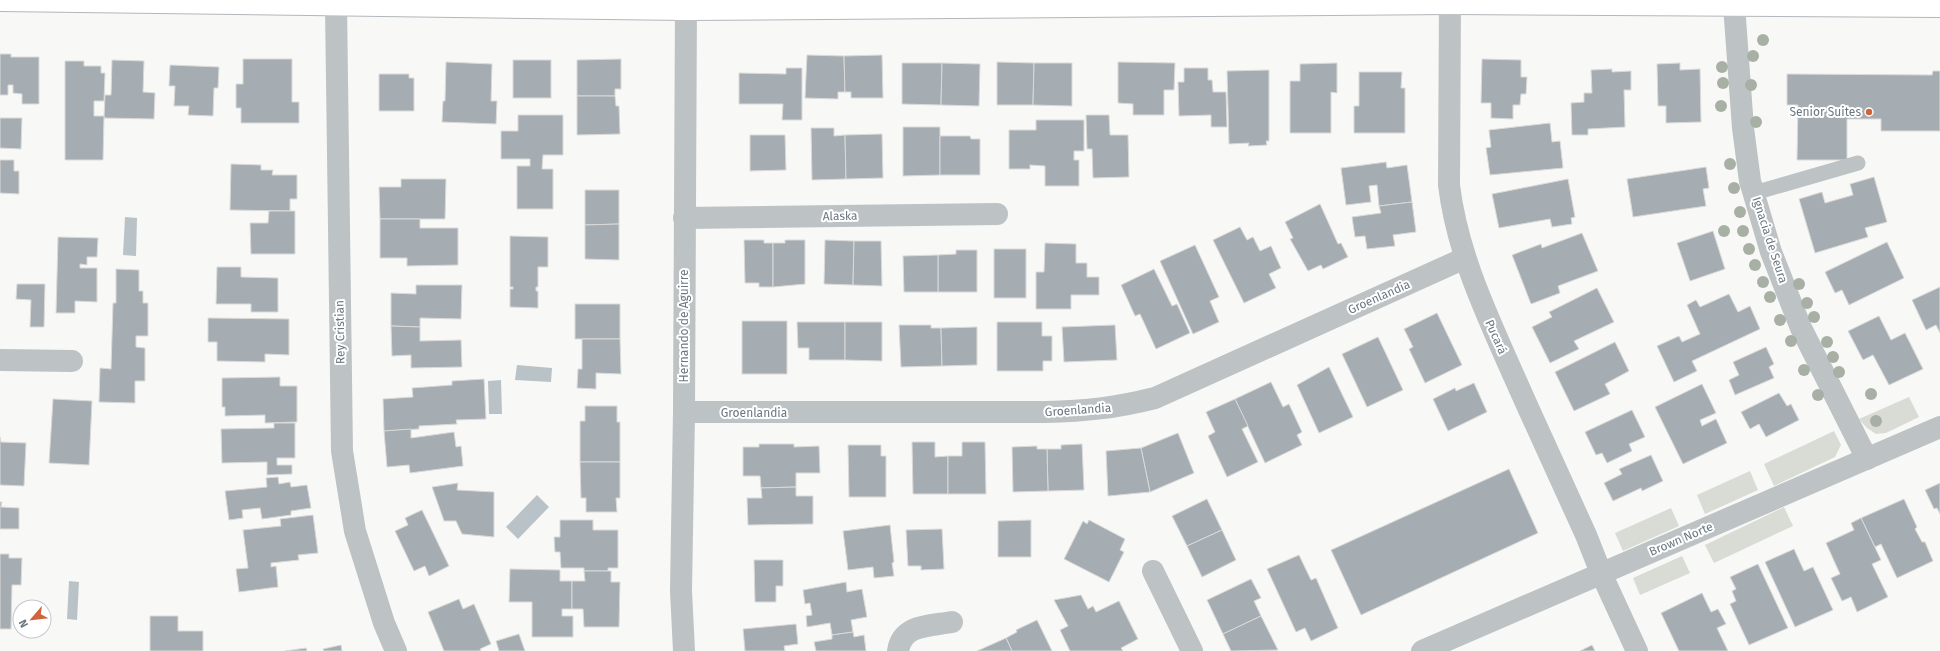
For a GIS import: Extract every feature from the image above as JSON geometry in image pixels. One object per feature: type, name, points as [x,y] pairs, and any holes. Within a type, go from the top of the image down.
[{"type":"main road","points":[[0,0],[336,5],[686,5],[1450,1],[1940,6]]},
{"type":"street","name":"Pucará","points":[[1450,1],[1449,185],[1452,211],[1465,258],[1480,300],[1637,651]]},
{"type":"street","name":"Ignacia de Seura","points":[[1734,4],[1743,128],[1750,181],[1771,252],[1801,328],[1867,459]]},
{"type":"street","name":"Rey Cristian","points":[[336,5],[342,451],[355,531],[384,623],[396,651]]},
{"type":"street","name":"Hernando de Aguirre","points":[[684,651],[681,591],[684,412],[686,5]]},
{"type":"street","name":"Alaska","points":[[684,218],[997,214]]},
{"type":"street","name":"Groenlandia","points":[[684,412],[1045,412],[1092,411],[1121,407],[1155,398],[1465,258]]},
{"type":"street","points":[[0,360],[72,361]]},
{"type":"street","name":"Brown Norte","points":[[1422,651],[1940,427]]},
{"type":"street","points":[[1153,571],[1192,651]]},
{"type":"street","points":[[898,651],[899,641],[912,629],[952,622]]},
{"type":"lane","points":[[1754,192],[1858,163]]},
{"type":"shaded area","points":[[125,217],[137,218],[136,256],[123,255]]},
{"type":"shaded area","points":[[517,365],[552,368],[551,382],[515,380]]},
{"type":"shaded area","points":[[501,380],[502,414],[489,414],[488,381]]},
{"type":"shaded area","points":[[1909,397],[1919,417],[1886,433],[1876,434],[1867,428],[1859,419]]},
{"type":"shaded area","points":[[1834,431],[1841,445],[1835,457],[1774,486],[1764,464]]},
{"type":"shaded area","points":[[1750,471],[1758,490],[1705,514],[1697,495]]},
{"type":"shaded area","points":[[537,495],[549,507],[518,539],[506,527]]},
{"type":"shaded area","points":[[1784,507],[1793,526],[1714,563],[1705,545]]},
{"type":"shaded area","points":[[1671,508],[1679,526],[1623,551],[1615,533]]},
{"type":"shaded area","points":[[1682,556],[1690,573],[1640,595],[1633,578]]},
{"type":"shaded area","points":[[69,581],[79,582],[77,620],[67,619]]},
{"type":"building","points":[[0,54],[11,54],[11,57],[39,57],[39,104],[22,104],[22,94],[13,93],[13,85],[8,85],[8,95],[0,95]]},
{"type":"building","points":[[807,55],[844,56],[845,92],[838,92],[838,99],[805,98]]},
{"type":"building","points":[[882,55],[883,98],[851,98],[851,92],[845,92],[844,56]]},
{"type":"building","points":[[243,59],[292,59],[292,102],[299,102],[299,123],[241,123],[241,108],[236,108],[236,84],[243,84]]},
{"type":"building","points":[[621,59],[621,89],[615,89],[615,96],[577,96],[577,60]]},
{"type":"building","points":[[1482,59],[1521,60],[1521,77],[1527,77],[1526,94],[1521,94],[1520,105],[1513,105],[1513,119],[1491,118],[1491,103],[1481,103]]},
{"type":"building","points":[[112,60],[144,61],[143,92],[155,93],[154,119],[104,118],[105,95],[111,95]]},
{"type":"building","points":[[513,60],[551,60],[551,98],[513,98]]},
{"type":"building","points":[[65,61],[84,61],[84,66],[101,66],[101,73],[105,73],[104,101],[94,101],[94,116],[104,116],[103,160],[65,160]]},
{"type":"building","points":[[446,62],[492,64],[491,101],[497,101],[496,124],[442,122],[443,101],[445,101]]},
{"type":"building","points":[[997,62],[1034,63],[1033,105],[997,105]]},
{"type":"building","points":[[1118,62],[1175,63],[1174,90],[1164,90],[1164,115],[1133,115],[1133,104],[1118,103]]},
{"type":"building","points":[[902,63],[942,63],[941,105],[902,104]]},
{"type":"building","points":[[942,63],[980,64],[979,106],[941,105]]},
{"type":"building","points":[[1034,63],[1072,63],[1072,106],[1033,105]]},
{"type":"building","points":[[1337,63],[1337,93],[1331,92],[1331,133],[1290,133],[1290,81],[1300,81],[1300,64]]},
{"type":"building","points":[[1680,63],[1680,70],[1700,69],[1701,122],[1666,123],[1666,106],[1658,106],[1657,64]]},
{"type":"building","points":[[170,65],[219,67],[218,88],[214,88],[213,116],[188,115],[189,106],[174,106],[175,86],[169,86]]},
{"type":"building","points":[[786,68],[802,68],[802,120],[782,120],[783,104],[739,104],[739,73],[786,74]]},
{"type":"building","points":[[1184,68],[1208,68],[1208,80],[1212,80],[1213,92],[1226,92],[1227,127],[1211,127],[1211,115],[1179,116],[1178,82],[1184,82]]},
{"type":"building","points":[[1612,69],[1612,72],[1631,71],[1631,90],[1624,90],[1625,127],[1588,129],[1588,135],[1572,135],[1571,103],[1584,102],[1584,93],[1592,93],[1591,70]]},
{"type":"building","points":[[1269,70],[1269,141],[1266,141],[1267,145],[1248,146],[1249,143],[1229,144],[1227,71]]},
{"type":"building","name":"Senior Suites","points":[[1933,71],[1940,71],[1940,131],[1881,131],[1881,119],[1847,119],[1847,160],[1797,160],[1798,105],[1787,105],[1787,74],[1932,75]]},
{"type":"building","points":[[1359,72],[1402,72],[1401,88],[1405,88],[1405,133],[1354,133],[1354,106],[1359,106]]},
{"type":"building","points":[[379,74],[409,74],[409,78],[414,78],[414,111],[379,111]]},
{"type":"building","points":[[577,96],[615,96],[616,106],[619,106],[620,134],[577,135]]},
{"type":"building","points":[[518,115],[563,115],[563,155],[543,155],[542,169],[553,169],[553,209],[517,209],[517,166],[530,166],[530,159],[501,159],[501,131],[518,131]]},
{"type":"building","points":[[1086,115],[1109,115],[1110,135],[1128,135],[1129,177],[1093,178],[1092,149],[1087,149]]},
{"type":"building","points":[[0,118],[22,118],[21,149],[0,148]]},
{"type":"building","points":[[1036,120],[1084,120],[1084,151],[1074,151],[1074,160],[1079,160],[1079,186],[1045,186],[1045,166],[1030,165],[1030,169],[1009,169],[1009,130],[1036,130]]},
{"type":"building","points":[[1550,123],[1552,142],[1560,141],[1563,168],[1490,175],[1486,148],[1491,147],[1489,130]]},
{"type":"building","points":[[903,127],[940,127],[940,175],[903,176]]},
{"type":"building","points":[[811,128],[834,128],[834,136],[845,135],[846,179],[812,180]]},
{"type":"building","points":[[882,134],[883,178],[846,179],[845,135]]},
{"type":"building","points":[[750,135],[785,135],[786,170],[750,171]]},
{"type":"building","points":[[940,136],[970,136],[971,139],[980,139],[980,175],[940,175]]},
{"type":"building","points":[[0,160],[14,160],[14,171],[19,171],[19,194],[0,193]]},
{"type":"building","points":[[1386,162],[1387,168],[1407,165],[1412,202],[1379,206],[1377,185],[1369,186],[1371,202],[1346,205],[1341,168]]},
{"type":"building","points":[[231,164],[261,165],[261,170],[273,170],[272,175],[297,175],[297,199],[290,199],[290,211],[230,210]]},
{"type":"building","points":[[1706,167],[1709,188],[1703,189],[1706,206],[1633,217],[1627,179]]},
{"type":"building","points":[[1874,177],[1887,222],[1865,228],[1868,237],[1815,253],[1799,199],[1822,192],[1825,203],[1853,195],[1850,184]]},
{"type":"building","points":[[401,179],[446,179],[445,219],[380,219],[379,187],[401,187]]},
{"type":"building","points":[[1568,179],[1575,217],[1571,218],[1572,224],[1552,227],[1550,219],[1499,228],[1492,194]]},
{"type":"building","points":[[585,190],[619,190],[619,224],[585,225]]},
{"type":"building","points":[[1412,202],[1416,232],[1393,235],[1395,246],[1367,249],[1365,236],[1355,237],[1352,217],[1381,213],[1379,206]]},
{"type":"building","points":[[1320,204],[1338,244],[1341,243],[1348,257],[1323,269],[1321,265],[1308,271],[1290,239],[1293,238],[1285,222]]},
{"type":"building","points":[[269,211],[295,211],[295,254],[251,254],[250,223],[268,223]]},
{"type":"building","points":[[380,219],[420,219],[420,228],[458,228],[458,265],[407,266],[407,258],[380,258]]},
{"type":"building","points":[[619,224],[619,260],[585,259],[585,225]]},
{"type":"building","points":[[1240,227],[1247,240],[1253,237],[1260,251],[1271,246],[1281,268],[1269,274],[1276,288],[1244,303],[1213,240]]},
{"type":"building","points":[[1713,231],[1725,269],[1690,281],[1677,243]]},
{"type":"building","points":[[1582,233],[1598,271],[1558,286],[1560,293],[1531,304],[1512,255],[1541,244],[1542,248]]},
{"type":"building","points":[[510,236],[548,237],[548,267],[538,267],[538,287],[536,287],[536,291],[538,291],[538,308],[510,307],[510,289],[513,289],[513,287],[510,287]]},
{"type":"building","points":[[58,237],[98,238],[97,257],[87,257],[87,265],[80,264],[80,268],[97,268],[97,302],[75,301],[75,313],[56,313]]},
{"type":"building","points":[[744,240],[764,240],[764,243],[773,243],[773,287],[759,287],[759,283],[745,283]]},
{"type":"building","points":[[785,240],[805,240],[805,284],[773,287],[773,243],[785,243]]},
{"type":"building","points":[[825,240],[854,241],[853,285],[824,284]]},
{"type":"building","points":[[854,241],[881,241],[882,286],[853,285]]},
{"type":"building","points":[[1887,242],[1904,278],[1849,305],[1842,290],[1835,293],[1825,272]]},
{"type":"building","points":[[1045,243],[1076,244],[1076,263],[1087,263],[1087,277],[1099,277],[1099,295],[1071,295],[1071,309],[1036,309],[1036,272],[1044,272]]},
{"type":"building","points":[[1195,245],[1219,297],[1210,301],[1219,322],[1193,334],[1160,261]]},
{"type":"building","points":[[994,249],[1026,249],[1026,298],[994,298]]},
{"type":"building","points":[[956,250],[977,250],[977,292],[938,292],[938,255],[956,254]]},
{"type":"building","points":[[938,255],[938,292],[904,292],[903,256]]},
{"type":"building","points":[[217,267],[241,267],[241,277],[278,278],[278,312],[251,312],[251,304],[216,304]]},
{"type":"building","points":[[116,269],[139,270],[139,291],[143,291],[143,303],[148,303],[148,336],[136,336],[136,347],[145,348],[145,381],[135,381],[135,403],[99,402],[100,368],[111,369],[113,303],[116,303]]},
{"type":"building","points":[[1154,269],[1172,306],[1177,304],[1190,333],[1156,349],[1140,314],[1135,316],[1121,285]]},
{"type":"building","points":[[17,284],[45,284],[44,327],[30,327],[31,300],[16,299]]},
{"type":"building","points":[[416,285],[462,285],[461,319],[420,318],[420,327],[391,326],[391,293],[416,294]]},
{"type":"building","points":[[1940,287],[1940,333],[1936,325],[1926,330],[1912,300]]},
{"type":"building","points":[[1597,288],[1614,322],[1574,341],[1579,349],[1550,363],[1532,327],[1552,317],[1549,312]]},
{"type":"building","points":[[1729,294],[1738,312],[1750,306],[1760,329],[1692,361],[1697,371],[1674,382],[1657,346],[1679,336],[1682,342],[1700,334],[1687,305],[1696,300],[1700,307]]},
{"type":"building","points":[[575,304],[620,304],[620,339],[575,339]]},
{"type":"building","points":[[1437,313],[1462,365],[1425,383],[1409,349],[1413,347],[1404,329]]},
{"type":"building","points":[[1879,316],[1891,340],[1905,333],[1923,369],[1889,385],[1873,355],[1863,360],[1848,331]]},
{"type":"building","points":[[208,318],[289,319],[289,355],[265,354],[265,362],[217,361],[217,342],[208,342]]},
{"type":"building","points":[[742,321],[787,321],[787,374],[742,374]]},
{"type":"building","points":[[797,322],[845,322],[845,360],[809,360],[809,348],[798,348]]},
{"type":"building","points":[[845,322],[882,322],[882,361],[845,360]]},
{"type":"building","points":[[997,322],[1042,322],[1042,336],[1052,336],[1052,361],[1043,361],[1043,371],[997,371]]},
{"type":"building","points":[[899,325],[931,325],[931,328],[941,328],[942,366],[901,367]]},
{"type":"building","points":[[1115,325],[1117,360],[1064,362],[1062,327]]},
{"type":"building","points":[[391,326],[420,327],[420,341],[461,340],[462,367],[411,368],[411,355],[392,356]]},
{"type":"building","points":[[977,327],[977,365],[942,366],[941,328]]},
{"type":"building","points":[[1378,337],[1403,390],[1367,407],[1342,354]]},
{"type":"building","points":[[582,339],[620,339],[621,374],[596,373],[596,389],[577,388],[578,369],[582,369]]},
{"type":"building","points":[[1615,342],[1629,371],[1605,384],[1610,394],[1574,411],[1555,372]]},
{"type":"building","points":[[1766,347],[1774,364],[1769,367],[1774,378],[1735,395],[1729,380],[1739,375],[1733,362]]},
{"type":"building","points":[[1329,367],[1353,417],[1319,433],[1297,385]]},
{"type":"building","points":[[280,377],[280,386],[297,386],[297,422],[265,423],[265,415],[225,416],[225,407],[222,407],[222,378]]},
{"type":"building","points":[[484,379],[486,419],[456,420],[457,424],[419,426],[419,429],[384,431],[383,399],[413,397],[412,388],[452,385],[452,381]]},
{"type":"building","points":[[1271,382],[1283,407],[1289,404],[1302,432],[1297,435],[1302,445],[1265,463],[1235,399]]},
{"type":"building","points":[[1474,383],[1487,412],[1448,431],[1433,399],[1455,388],[1456,391]]},
{"type":"building","points":[[1702,384],[1716,413],[1700,420],[1702,426],[1716,419],[1727,443],[1683,464],[1655,407]]},
{"type":"building","points":[[1779,393],[1787,406],[1791,404],[1799,420],[1766,437],[1759,424],[1750,429],[1741,412]]},
{"type":"building","points":[[53,399],[92,401],[89,465],[49,463]]},
{"type":"building","points":[[1235,399],[1248,426],[1242,429],[1258,462],[1227,477],[1208,436],[1215,432],[1206,412]]},
{"type":"building","points":[[585,406],[617,406],[617,422],[620,422],[620,462],[580,462],[580,421],[585,421]]},
{"type":"building","points":[[1632,410],[1645,437],[1629,444],[1632,451],[1607,463],[1602,453],[1596,455],[1585,432]]},
{"type":"building","points":[[274,423],[295,423],[295,458],[277,458],[277,465],[292,465],[292,474],[267,475],[267,462],[222,463],[221,429],[274,428]]},
{"type":"building","points":[[411,429],[411,438],[454,432],[456,447],[461,446],[463,466],[410,473],[409,465],[387,467],[384,431]]},
{"type":"building","points":[[1178,433],[1194,473],[1150,492],[1141,448]]},
{"type":"building","points":[[0,437],[1,442],[26,443],[24,486],[0,485]]},
{"type":"building","points":[[912,442],[935,442],[935,457],[948,456],[948,494],[913,494]]},
{"type":"building","points":[[962,442],[985,442],[986,494],[948,494],[948,456],[962,456]]},
{"type":"building","points":[[759,444],[794,444],[794,447],[819,446],[820,473],[796,473],[796,487],[761,488],[760,476],[743,476],[743,447],[759,447]]},
{"type":"building","points":[[1082,444],[1084,490],[1048,491],[1047,449],[1061,449],[1061,445]]},
{"type":"building","points":[[848,445],[881,445],[881,456],[886,456],[886,497],[849,497]]},
{"type":"building","points":[[1037,446],[1037,449],[1047,449],[1048,491],[1013,492],[1012,447]]},
{"type":"building","points":[[1141,448],[1150,492],[1108,496],[1106,451]]},
{"type":"building","points":[[1651,455],[1663,481],[1642,491],[1641,488],[1613,501],[1604,483],[1622,474],[1619,469]]},
{"type":"building","points":[[580,462],[620,462],[620,498],[616,498],[617,512],[586,512],[586,498],[581,498]]},
{"type":"building","points":[[1509,469],[1538,533],[1361,615],[1331,550]]},
{"type":"building","points":[[278,477],[279,484],[290,482],[291,487],[307,485],[311,508],[291,511],[291,515],[262,519],[260,508],[242,510],[243,518],[229,520],[225,491],[267,487],[266,478]]},
{"type":"building","points":[[458,483],[457,490],[494,492],[494,537],[462,534],[456,521],[444,521],[432,487]]},
{"type":"building","points":[[1940,483],[1940,514],[1937,508],[1934,509],[1925,490]]},
{"type":"building","points":[[796,487],[796,496],[813,496],[813,524],[748,525],[747,498],[762,498],[761,488]]},
{"type":"building","points":[[1207,499],[1222,530],[1187,546],[1172,516]]},
{"type":"building","points":[[1904,499],[1917,527],[1915,529],[1922,542],[1925,542],[1933,561],[1897,578],[1881,544],[1875,547],[1861,518]]},
{"type":"building","points":[[0,502],[2,502],[1,507],[19,508],[19,529],[0,529]]},
{"type":"building","points":[[422,510],[449,566],[429,576],[425,566],[414,571],[395,531],[408,525],[405,518]]},
{"type":"building","points":[[313,515],[318,553],[298,555],[299,560],[271,563],[271,567],[276,566],[278,587],[239,592],[236,569],[248,568],[243,530],[281,526],[280,519]]},
{"type":"building","points":[[1861,518],[1881,560],[1872,564],[1888,597],[1857,612],[1851,597],[1842,601],[1831,578],[1840,574],[1826,543],[1854,530],[1851,523]]},
{"type":"building","points":[[560,520],[593,520],[593,530],[618,530],[618,568],[608,568],[608,571],[584,571],[584,568],[561,568],[560,552],[555,552],[554,537],[560,537]]},
{"type":"building","points":[[1031,520],[1031,557],[998,557],[998,521]]},
{"type":"building","points":[[1089,520],[1125,539],[1120,550],[1124,552],[1109,582],[1064,559],[1083,521],[1087,524]]},
{"type":"building","points":[[890,525],[894,576],[874,578],[873,567],[848,570],[843,531]]},
{"type":"building","points":[[942,529],[944,569],[921,570],[921,566],[908,566],[906,530]]},
{"type":"building","points":[[1222,530],[1236,560],[1202,577],[1187,546]]},
{"type":"building","points":[[1794,549],[1804,571],[1813,567],[1833,610],[1795,627],[1765,562]]},
{"type":"building","points":[[0,554],[9,554],[9,558],[22,558],[21,585],[12,585],[11,629],[0,629]]},
{"type":"building","points":[[1299,555],[1311,580],[1316,578],[1338,628],[1311,641],[1305,628],[1296,632],[1267,569]]},
{"type":"building","points":[[754,560],[783,560],[783,586],[776,586],[776,602],[755,602]]},
{"type":"building","points":[[1758,564],[1788,628],[1749,645],[1730,604],[1736,601],[1732,591],[1736,589],[1730,577]]},
{"type":"building","points":[[510,569],[560,570],[560,581],[572,581],[572,609],[562,609],[562,616],[573,616],[573,637],[532,637],[532,602],[509,602]]},
{"type":"building","points":[[584,571],[611,571],[611,582],[620,582],[619,627],[584,627],[583,609],[572,609],[572,581],[585,581]]},
{"type":"building","points":[[1251,579],[1261,598],[1254,601],[1261,616],[1223,634],[1207,600]]},
{"type":"building","points":[[846,582],[847,592],[862,589],[867,617],[851,620],[853,632],[832,635],[830,623],[807,627],[806,616],[812,615],[810,603],[805,604],[803,590]]},
{"type":"building","points":[[1702,593],[1711,612],[1718,609],[1726,624],[1717,628],[1728,651],[1679,651],[1661,613]]},
{"type":"building","points":[[1081,595],[1088,609],[1093,606],[1096,612],[1119,601],[1138,639],[1121,648],[1123,651],[1070,651],[1060,630],[1068,626],[1054,600]]},
{"type":"building","points":[[459,599],[463,609],[474,604],[491,644],[480,649],[481,651],[444,651],[428,612]]},
{"type":"building","points":[[150,616],[178,616],[178,631],[203,631],[203,651],[150,651]]},
{"type":"building","points":[[1261,616],[1278,650],[1231,651],[1223,634]]},
{"type":"building","points":[[1037,620],[1052,651],[1012,651],[1006,638],[1017,632],[1016,630]]},
{"type":"building","points":[[796,624],[798,644],[784,646],[785,651],[745,651],[743,629]]},
{"type":"building","points":[[853,632],[854,637],[864,635],[866,651],[816,651],[814,642],[832,639],[832,635]]},
{"type":"building","points":[[519,634],[525,651],[499,651],[496,641]]},
{"type":"building","points":[[1006,638],[1012,651],[977,651]]},
{"type":"building","points":[[341,645],[342,651],[324,651],[323,649]]},
{"type":"building","points":[[1592,645],[1595,651],[1580,651]]},
{"type":"building","points":[[306,648],[307,651],[285,651]]},
{"type":"place","name":"Senior Suites","points":[[1869,112]]}]
